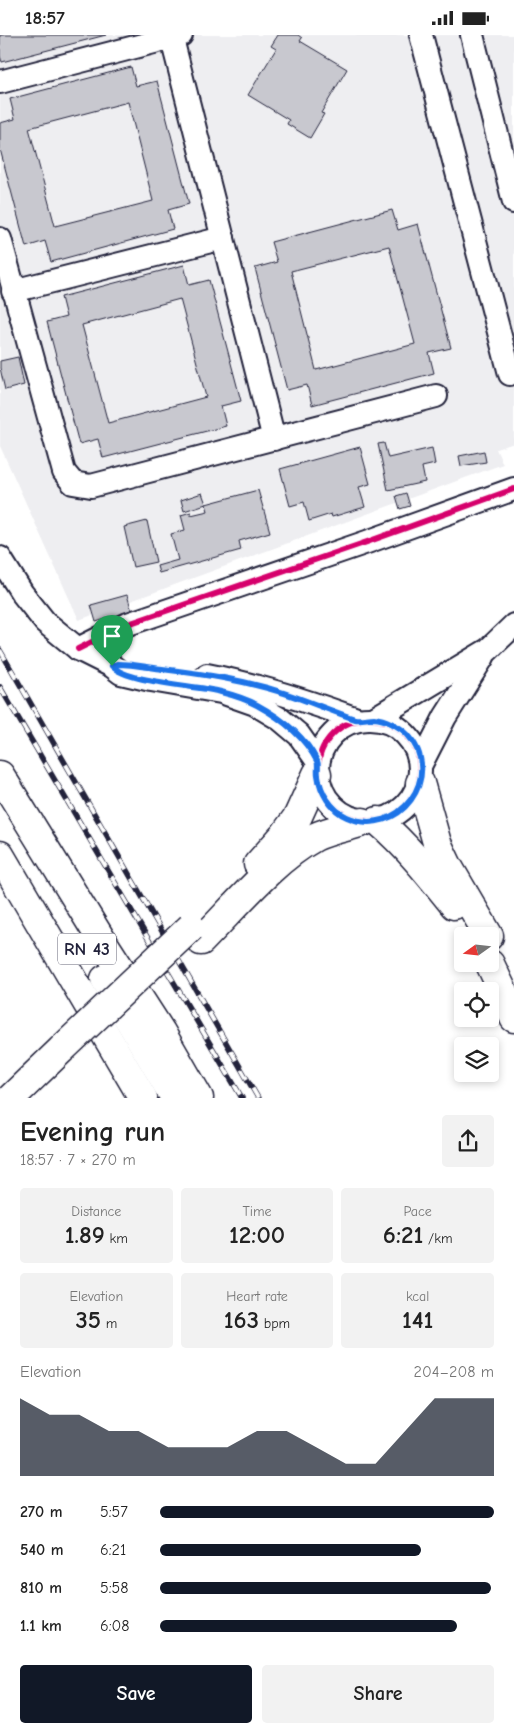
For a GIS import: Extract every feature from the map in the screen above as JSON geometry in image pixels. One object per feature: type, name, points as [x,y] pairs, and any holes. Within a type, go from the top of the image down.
[{"type":"highway","points":[[196,934],[285,834],[298,816],[318,768]]},
{"type":"highway","points":[[420,774],[437,843],[483,927]]},
{"type":"highway","points":[[0,775],[161,1033],[199,1098]]},
{"type":"highway","name":"RN 43","points":[[0,801],[175,1098]]},
{"type":"highway","points":[[11,1098],[68,1055],[196,934],[278,864],[316,837],[370,822],[396,837],[422,864],[469,927]]},
{"type":"highway","name":"RN 43","points":[[0,855],[143,1098]]},
{"type":"highway","points":[[499,956],[514,984]]},
{"type":"highway","points":[[494,973],[514,1018]]},
{"type":"highway","points":[[36,1098],[68,1055]]},
{"type":"highway","points":[[120,1059],[134,1098]]},
{"type":"street","points":[[422,35],[510,374]]},
{"type":"street","points":[[472,35],[514,202]]},
{"type":"street","points":[[0,82],[174,36],[274,439]]},
{"type":"street","points":[[13,291],[223,238]]},
{"type":"street","points":[[0,239],[64,473],[73,483],[91,486],[436,396]]},
{"type":"street","points":[[78,649],[128,624],[514,489]]},
{"type":"street","points":[[0,558],[22,593],[45,621],[78,649],[122,673],[221,692],[255,704],[280,719],[299,735],[318,768],[322,792],[332,806],[346,817],[370,822],[398,814],[412,801],[420,774],[445,717],[488,650],[514,625]]},
{"type":"street","points":[[318,768],[327,740],[340,727],[366,719],[488,650]]},
{"type":"street","points":[[112,666],[117,664],[131,665],[250,683],[366,719],[393,724],[407,735],[416,748],[420,774]]},
{"type":"shaded area","points":[[0,35],[514,35],[514,443],[496,449],[503,464],[79,620],[0,446]]},
{"type":"building","points":[[0,35],[106,35],[2,62],[0,56]]},
{"type":"building","points":[[278,35],[298,35],[302,38],[300,41],[347,69],[321,113],[324,114],[310,138],[287,124],[289,120],[248,95],[276,49],[271,46]]},
{"type":"building","points":[[131,67],[136,86],[157,81],[189,204],[168,210],[173,229],[51,262],[45,241],[26,247],[0,149],[0,123],[15,119],[10,99]],"holes":[[[128,102],[153,201],[55,226],[29,128]]]},
{"type":"building","points":[[392,210],[398,230],[418,224],[451,348],[429,353],[434,373],[312,405],[307,385],[287,390],[255,268],[277,262],[271,242]],"holes":[[[389,246],[415,344],[316,370],[291,271]]]},
{"type":"building","points":[[184,265],[189,285],[209,280],[241,401],[221,406],[226,426],[103,458],[98,439],[79,444],[47,322],[66,317],[61,297]],"holes":[[[180,299],[206,397],[108,423],[82,325]]]},
{"type":"building","points":[[18,357],[24,385],[5,390],[0,361]]},
{"type":"building","points":[[384,443],[388,458],[432,448],[435,464],[422,467],[425,482],[388,490],[378,444]]},
{"type":"building","points":[[360,447],[370,484],[359,487],[365,507],[332,517],[331,514],[309,521],[304,502],[290,506],[280,469]]},
{"type":"building","points":[[484,451],[486,462],[461,466],[459,456]]},
{"type":"building","points":[[258,490],[270,532],[239,541],[241,550],[159,573],[157,566],[178,560],[171,534],[185,530],[181,515],[191,512],[191,515],[208,511],[206,504]]},
{"type":"building","points":[[202,493],[206,504],[184,511],[181,500]]},
{"type":"building","points":[[406,493],[410,506],[400,509],[396,496]]},
{"type":"building","points":[[147,521],[156,562],[133,567],[124,527]]},
{"type":"building","points":[[127,595],[132,611],[96,622],[91,605]]},
{"type":"railway","points":[[0,650],[258,1098]]},
{"type":"railway","points":[[0,687],[242,1098]]},
{"type":"cycle path","points":[[78,649],[128,624],[514,489]]},
{"type":"cycle path","points":[[359,719],[379,719],[398,727],[412,741],[420,760],[420,770],[417,790],[412,799],[398,813],[379,821],[359,821],[340,813],[326,799],[318,780],[318,760],[326,741],[340,727],[359,719]]},
{"type":"route","points":[[122,664],[207,675],[250,683],[357,719],[376,718],[393,724],[407,735],[416,748],[421,765],[420,783],[412,801],[398,814],[378,821],[363,822],[346,817],[332,806],[322,792],[318,774],[318,762],[299,735],[280,719],[255,704],[221,692],[122,673],[116,671],[112,666],[122,664]]}]
